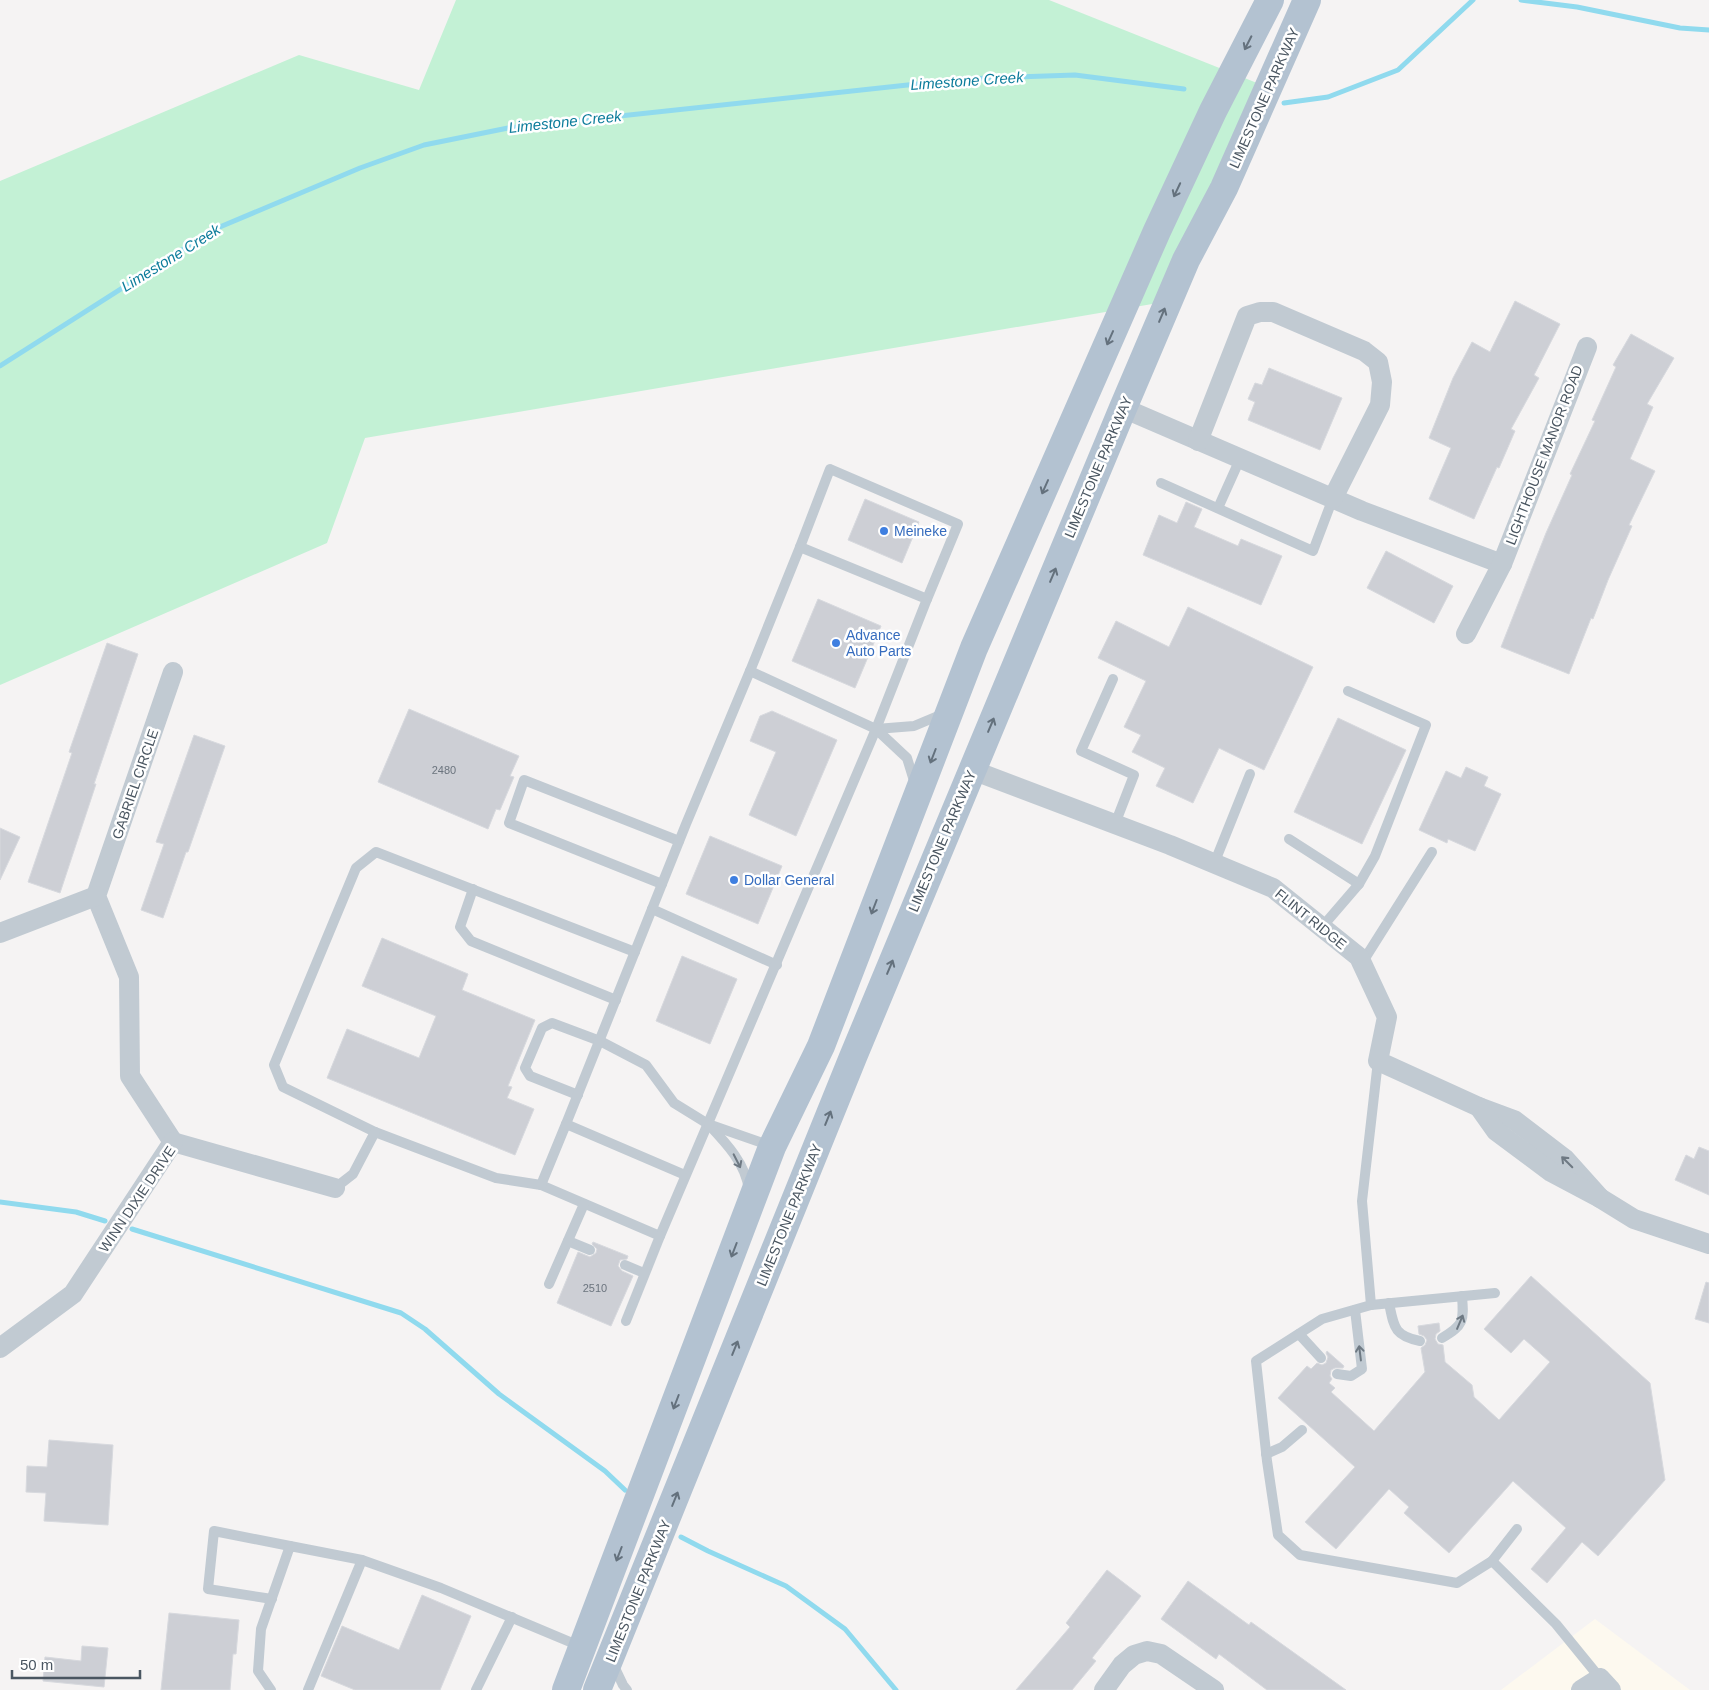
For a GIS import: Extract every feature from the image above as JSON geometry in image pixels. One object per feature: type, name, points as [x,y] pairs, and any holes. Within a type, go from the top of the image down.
[{"type":"main road","points":[[566,1690],[772,1147],[821,1046],[974,648],[1157,231],[1209,119],[1270,0]]},
{"type":"main road","name":"LIMESTONE PARKWAY","points":[[598,1690],[810,1163],[1122,408],[1186,260],[1224,188],[1307,0]]},
{"type":"main road","points":[[1086,392],[1122,408]]},
{"type":"main road","points":[[772,1147],[810,1163]]},
{"type":"street","points":[[1198,440],[1247,316],[1260,312],[1272,312],[1309,327],[1364,351],[1378,362],[1382,382],[1380,405],[1333,498]]},
{"type":"street","name":"LIGHTHOUSE MANOR ROAD","points":[[1466,634],[1502,564],[1587,347]]},
{"type":"street","points":[[1122,408],[1362,511],[1502,564]]},
{"type":"street","name":"GABRIEL CIRCLE","points":[[96,896],[173,672]]},
{"type":"street","name":"FLINT RIDGE","points":[[972,770],[1115,824],[1273,888],[1359,957],[1387,1017],[1378,1061]]},
{"type":"street","points":[[0,933],[96,896],[129,977],[130,1076],[173,1142]]},
{"type":"street","points":[[1378,1061],[1479,1107],[1514,1120],[1565,1159],[1600,1198]]},
{"type":"street","points":[[1479,1107],[1496,1131],[1551,1172],[1600,1198],[1634,1219],[1709,1244]]},
{"type":"street","points":[[1521,1150],[1532,1133]]},
{"type":"street","name":"WINN DIXIE DRIVE","points":[[0,1348],[73,1294],[173,1142],[335,1188]]},
{"type":"street","points":[[1104,1690],[1122,1666],[1134,1654],[1147,1650],[1161,1654],[1214,1690]]},
{"type":"street","points":[[1581,1690],[1606,1684]]},
{"type":"lane","points":[[1218,508],[1240,459]]},
{"type":"lane","points":[[541,1185],[830,469],[958,524],[876,729],[777,964],[685,1175],[626,1321]]},
{"type":"lane","points":[[1161,483],[1313,551],[1333,498]]},
{"type":"lane","points":[[800,547],[927,599]]},
{"type":"lane","points":[[750,670],[876,729],[907,758],[918,794]]},
{"type":"lane","points":[[1113,679],[1081,751],[1134,775],[1115,824]]},
{"type":"lane","points":[[1322,928],[1359,884],[1375,856],[1426,725],[1348,691]]},
{"type":"lane","points":[[876,729],[914,726],[950,710]]},
{"type":"lane","points":[[1214,864],[1250,774]]},
{"type":"lane","points":[[662,884],[509,823],[524,780],[679,841]]},
{"type":"lane","points":[[1289,839],[1359,884]]},
{"type":"lane","points":[[635,952],[376,852],[356,868],[274,1065],[283,1087],[375,1132],[496,1178],[541,1185],[660,1236]]},
{"type":"lane","points":[[1362,963],[1432,852]]},
{"type":"lane","points":[[473,889],[460,927],[471,942],[616,1000]]},
{"type":"lane","points":[[652,909],[777,964]]},
{"type":"lane","points":[[578,1095],[530,1076],[525,1068],[542,1028],[552,1023],[600,1041],[646,1065],[674,1103],[708,1124],[772,1147]]},
{"type":"lane","points":[[1372,1305],[1362,1201],[1378,1061]]},
{"type":"lane","points":[[566,1124],[685,1175]]},
{"type":"lane","points":[[708,1124],[732,1150],[748,1182],[751,1205]]},
{"type":"lane","points":[[335,1188],[353,1174],[375,1132]]},
{"type":"lane","points":[[550,1284],[584,1204]]},
{"type":"lane","points":[[568,1241],[590,1250]]},
{"type":"lane","points":[[625,1265],[644,1273]]},
{"type":"lane","points":[[1495,1293],[1372,1305],[1322,1319],[1256,1361],[1266,1454],[1278,1535],[1300,1555],[1457,1583],[1492,1561],[1517,1529]]},
{"type":"lane","points":[[1442,1338],[1456,1330],[1463,1316],[1462,1296]]},
{"type":"lane","points":[[1389,1303],[1394,1326],[1406,1338],[1420,1341]]},
{"type":"lane","points":[[1337,1374],[1351,1376],[1362,1369],[1355,1310]]},
{"type":"lane","points":[[1299,1334],[1321,1358]]},
{"type":"lane","points":[[1266,1454],[1282,1447],[1302,1430]]},
{"type":"lane","points":[[272,1599],[208,1589],[214,1531],[362,1560],[441,1588],[583,1647]]},
{"type":"lane","points":[[271,1690],[258,1671],[261,1629],[290,1546]]},
{"type":"lane","points":[[308,1690],[362,1560]]},
{"type":"lane","points":[[1492,1561],[1556,1624],[1606,1684]]},
{"type":"lane","points":[[476,1690],[512,1617]]},
{"type":"lane","points":[[610,1659],[627,1690]]},
{"type":"shaded area","points":[[1595,1619],[1690,1690],[1501,1690]]},
{"type":"green space","points":[[456,0],[1049,0],[1257,83],[1164,302],[365,438],[327,543],[0,685],[0,181],[299,55],[419,90]]},
{"type":"building","points":[[1515,301],[1560,324],[1534,375],[1539,378],[1511,429],[1515,431],[1474,519],[1429,499],[1451,448],[1429,438],[1453,378],[1472,342],[1490,352]]},
{"type":"building","points":[[1631,334],[1674,358],[1647,404],[1653,407],[1630,459],[1655,471],[1629,525],[1632,526],[1593,619],[1591,618],[1569,674],[1501,647],[1546,533],[1572,475],[1570,474],[1595,421],[1592,420],[1616,367],[1613,365]]},
{"type":"building","points":[[1269,368],[1342,398],[1320,450],[1248,420],[1255,402],[1248,399],[1255,383],[1262,385]]},
{"type":"building","name":"Meineke","points":[[865,499],[919,522],[902,563],[848,540]]},
{"type":"building","points":[[1186,502],[1202,509],[1194,527],[1238,546],[1241,539],[1282,556],[1261,605],[1143,555],[1159,515],[1177,523]]},
{"type":"building","points":[[1386,551],[1453,586],[1434,623],[1367,588]]},
{"type":"building","name":"Advance Auto Parts","points":[[818,599],[881,626],[855,688],[792,661]]},
{"type":"building","points":[[1188,607],[1313,667],[1264,770],[1219,748],[1193,803],[1156,786],[1165,768],[1132,752],[1141,735],[1124,727],[1146,681],[1098,658],[1116,621],[1169,647]]},
{"type":"building","points":[[107,643],[138,654],[60,893],[28,882],[72,753],[69,752]]},
{"type":"building","points":[[409,709],[519,756],[510,776],[514,777],[500,810],[496,809],[488,829],[378,782]]},
{"type":"building","points":[[772,711],[837,740],[796,836],[749,815],[776,752],[750,741],[760,716]]},
{"type":"building","points":[[1338,718],[1406,750],[1362,844],[1294,812]]},
{"type":"building","points":[[194,735],[225,746],[163,918],[141,910],[164,844],[156,842]]},
{"type":"building","points":[[1466,767],[1488,777],[1484,786],[1501,794],[1475,851],[1448,839],[1447,843],[1419,830],[1446,771],[1461,778]]},
{"type":"building","points":[[0,828],[20,837],[0,880]]},
{"type":"building","name":"Dollar General","points":[[710,836],[782,866],[758,924],[686,894]]},
{"type":"building","points":[[382,938],[468,974],[462,990],[535,1020],[508,1086],[512,1087],[507,1098],[534,1109],[515,1155],[327,1078],[347,1029],[419,1058],[436,1016],[362,986]]},
{"type":"building","points":[[682,956],[737,979],[710,1044],[656,1021]]},
{"type":"building","points":[[1699,1147],[1709,1151],[1709,1195],[1675,1180],[1686,1155],[1694,1159]]},
{"type":"building","points":[[593,1242],[628,1256],[627,1259],[620,1260],[618,1266],[622,1271],[633,1276],[611,1326],[557,1303],[578,1252],[590,1257],[596,1253],[597,1249],[592,1244]]},
{"type":"building","points":[[1531,1276],[1650,1383],[1665,1480],[1598,1556],[1582,1542],[1547,1583],[1531,1569],[1566,1528],[1513,1481],[1449,1553],[1404,1513],[1409,1507],[1389,1489],[1336,1549],[1305,1522],[1355,1467],[1278,1398],[1307,1366],[1311,1369],[1317,1363],[1322,1365],[1326,1363],[1327,1351],[1344,1366],[1343,1368],[1331,1370],[1330,1376],[1332,1379],[1329,1383],[1335,1388],[1331,1392],[1374,1431],[1425,1372],[1421,1348],[1427,1340],[1419,1334],[1418,1326],[1439,1323],[1440,1331],[1436,1334],[1435,1339],[1438,1344],[1443,1345],[1445,1362],[1472,1385],[1474,1397],[1499,1420],[1550,1362],[1524,1339],[1511,1353],[1484,1329]]},
{"type":"building","points":[[1706,1282],[1709,1283],[1709,1323],[1695,1319]]},
{"type":"building","points":[[49,1440],[113,1445],[108,1525],[44,1521],[46,1493],[26,1492],[27,1466],[47,1467]]},
{"type":"building","points":[[1107,1570],[1141,1596],[1092,1658],[1096,1661],[1072,1690],[1016,1690],[1070,1627],[1066,1623]]},
{"type":"building","points":[[1188,1581],[1249,1625],[1251,1622],[1346,1690],[1267,1690],[1219,1654],[1216,1659],[1161,1619]]},
{"type":"building","points":[[422,1595],[471,1616],[440,1690],[355,1690],[321,1676],[342,1626],[399,1650]]},
{"type":"building","points":[[169,1613],[239,1620],[236,1654],[233,1654],[230,1690],[161,1690]]},
{"type":"building","points":[[82,1646],[108,1648],[104,1687],[43,1681],[45,1657],[81,1661]]},
{"type":"waterway","name":"Limestone Creek","points":[[1284,103],[1328,97],[1398,70],[1473,0]]},
{"type":"waterway","name":"Limestone Creek","points":[[1521,0],[1577,7],[1680,28],[1709,30]]},
{"type":"waterway","name":"Limestone Creek","points":[[0,366],[215,229],[360,168],[424,145],[508,128],[963,79],[1075,75],[1184,89]]},
{"type":"waterway","points":[[0,1202],[76,1212],[105,1221]]},
{"type":"waterway","points":[[132,1229],[401,1313],[425,1329],[499,1394],[605,1471],[625,1490]]},
{"type":"waterway","points":[[681,1537],[786,1586],[845,1629],[896,1690]]},
{"type":"place","name":"Meineke","points":[[884,531]]},
{"type":"place","name":"Advance Auto Parts","points":[[836,643]]},
{"type":"place","name":"Dollar General","points":[[734,880]]}]
